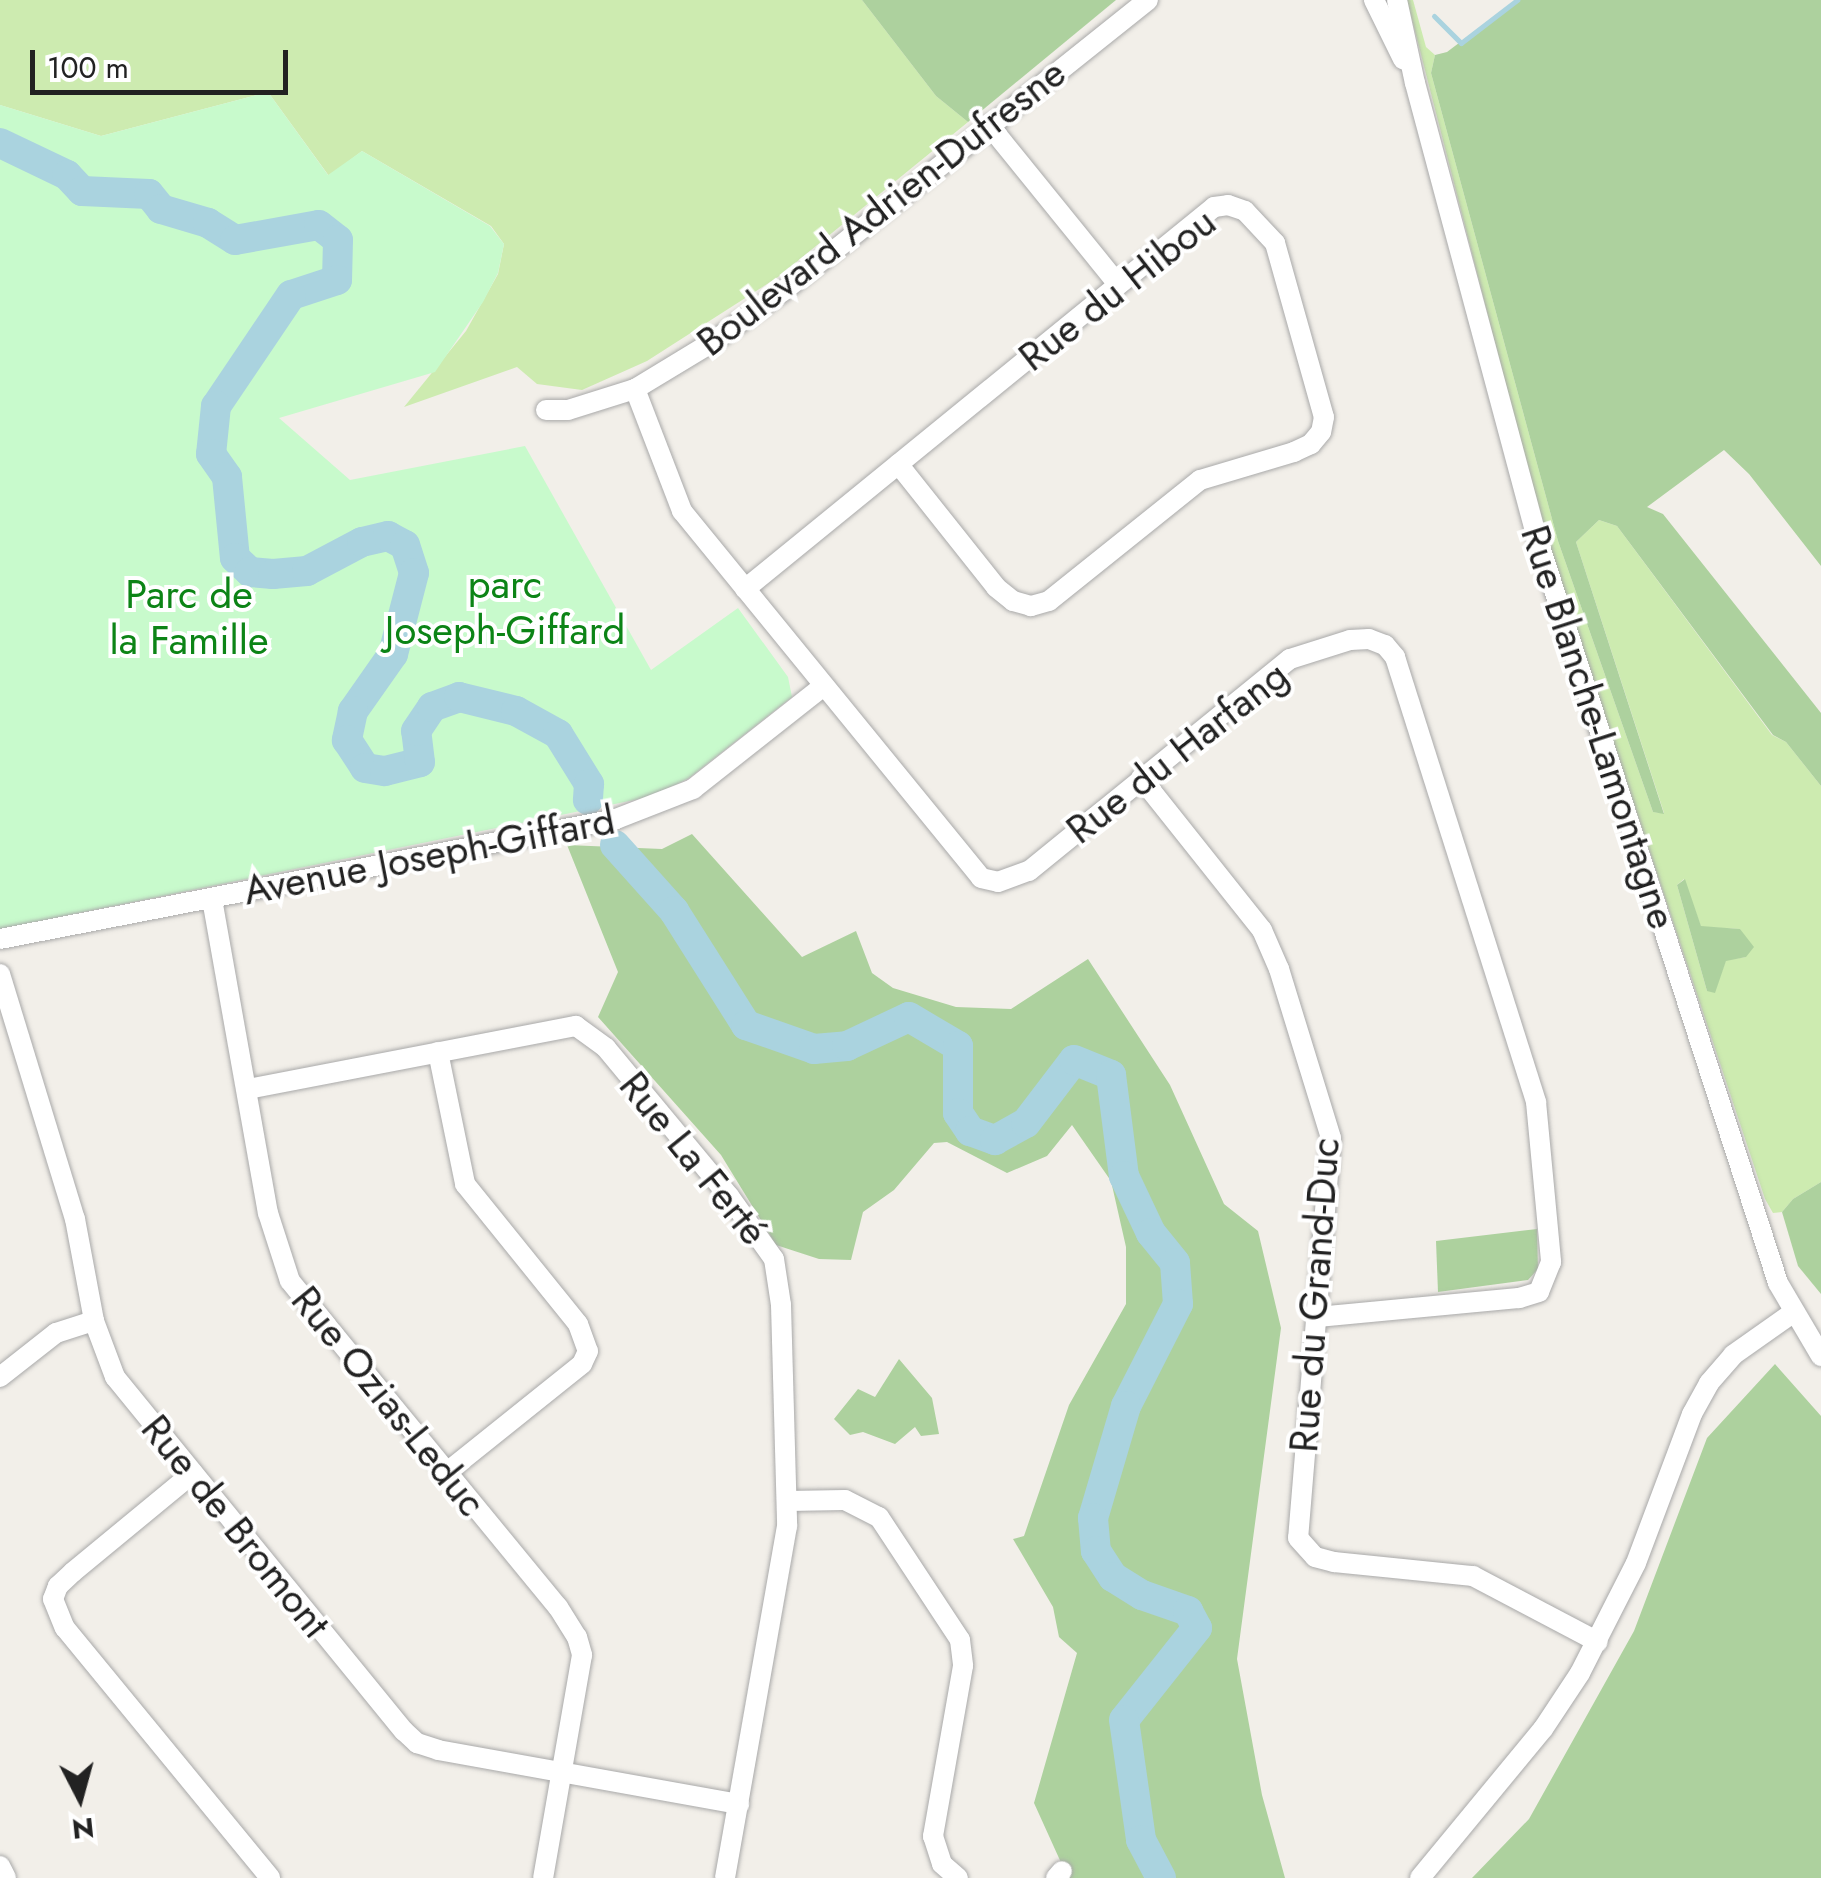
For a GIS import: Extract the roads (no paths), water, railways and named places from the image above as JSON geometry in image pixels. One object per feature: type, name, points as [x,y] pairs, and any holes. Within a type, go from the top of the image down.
[{"type":"street","name":"Boulevard Adrien-Dufresne","points":[[546,410],[568,410],[636,389],[711,343],[786,289],[1148,0]]},
{"type":"street","name":"Rue Blanche-Lamontagne","points":[[1374,0],[1415,84]]},
{"type":"street","name":"Rue Blanche-Lamontagne","points":[[1397,0],[1415,84],[1536,531],[1778,1283],[1821,1356]]},
{"type":"street","points":[[988,124],[1116,282]]},
{"type":"street","name":"Rue du Hibou","points":[[746,589],[1116,282],[1214,207],[1228,205],[1245,211],[1276,242],[1286,266],[1324,417],[1320,432],[1311,444],[1294,452],[1200,480],[1049,601],[1032,606],[1013,601],[996,587],[898,464]]},
{"type":"street","name":"Rue du Harfang","points":[[636,389],[682,511],[822,688],[981,878],[998,882],[1030,870],[1290,659],[1350,640],[1369,639],[1385,645],[1395,657],[1536,1102],[1551,1262],[1539,1292],[1519,1298],[1317,1317]]},
{"type":"street","name":"Avenue Joseph-Giffard","points":[[0,939],[528,838],[658,805],[693,789],[822,688]]},
{"type":"street","name":"Rue du Grand-Duc","points":[[1141,778],[1262,930],[1323,1103],[1330,1164],[1297,1517],[1304,1548],[1315,1557],[1334,1562],[1474,1576],[1598,1642]]},
{"type":"street","name":"Rue Ozias-Leduc","points":[[212,899],[268,1213],[290,1282],[558,1607],[576,1637],[582,1656],[543,1878]]},
{"type":"street","name":"Rue de Bromont","points":[[0,974],[75,1219],[94,1321],[115,1377],[417,1743],[740,1804]]},
{"type":"street","name":"Rue La Ferté","points":[[248,1089],[576,1026],[593,1034],[729,1196],[774,1259],[780,1304],[788,1502],[725,1878]]},
{"type":"street","points":[[438,1052],[465,1184],[578,1324],[588,1352],[582,1364],[446,1473]]},
{"type":"street","points":[[1420,1878],[1543,1730],[1598,1642],[1636,1563],[1692,1414],[1709,1382],[1733,1355],[1794,1312]]},
{"type":"street","points":[[0,1377],[56,1333],[94,1321]]},
{"type":"street","points":[[193,1473],[73,1572],[54,1599],[65,1628],[270,1878]]},
{"type":"street","points":[[788,1502],[845,1500],[866,1507],[879,1518],[956,1630],[963,1666],[933,1836],[942,1864],[958,1878]]},
{"type":"street","points":[[0,1866],[6,1878]]},
{"type":"waterway","points":[[1434,16],[1461,43],[1517,0]]},
{"type":"waterway","points":[[0,143],[67,175],[82,191],[149,194],[161,209],[208,223],[235,240],[319,225],[338,240],[337,280],[291,295],[216,406],[211,454],[227,477],[235,558],[250,572],[273,574],[307,571],[362,542],[388,536],[405,545],[414,573],[393,654],[353,711],[347,740],[365,768],[385,771],[420,762],[416,731],[432,707],[459,697],[516,711],[558,734],[589,784],[588,800]]},
{"type":"waterway","points":[[615,845],[674,911],[746,1025],[814,1049],[847,1046],[909,1017],[958,1046],[958,1113],[970,1131],[995,1140],[1026,1123],[1074,1060],[1111,1075],[1124,1176],[1151,1233],[1175,1263],[1178,1304],[1126,1406],[1093,1518],[1096,1551],[1113,1577],[1142,1595],[1188,1611],[1197,1628],[1124,1720],[1141,1840],[1161,1878]]},
{"type":"park label","name":"parc Joseph-Giffard","points":[[505,607]]},
{"type":"park label","name":"Parc de la Famille","points":[[189,617]]}]
